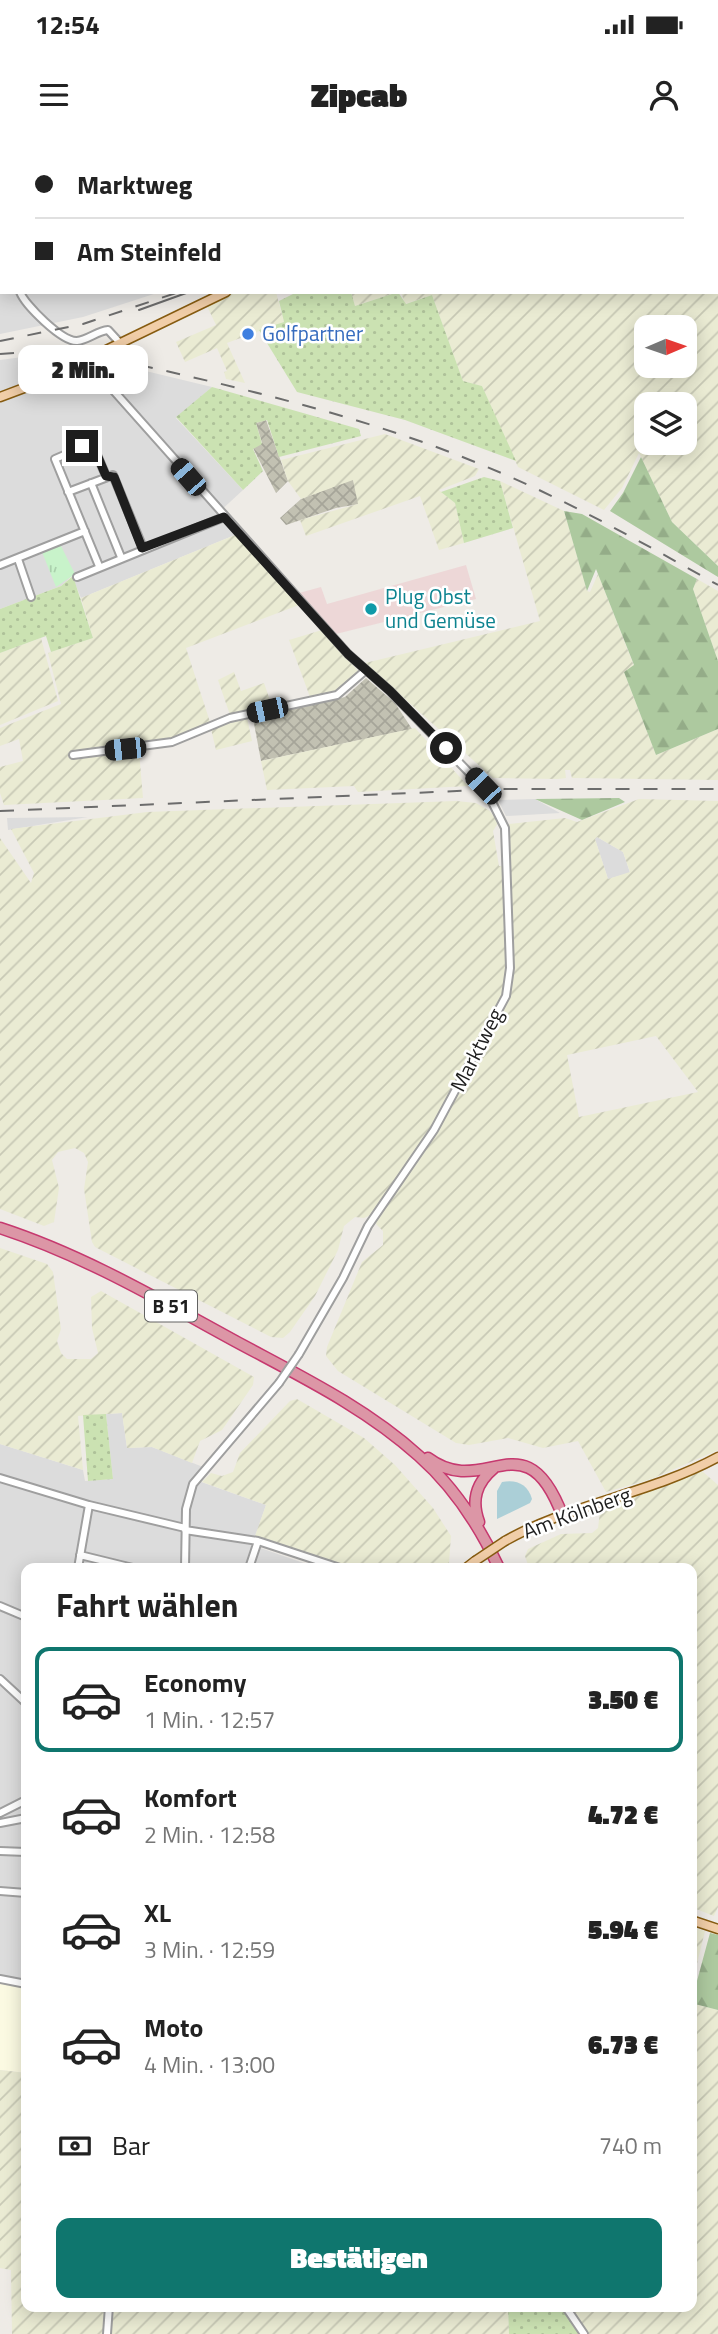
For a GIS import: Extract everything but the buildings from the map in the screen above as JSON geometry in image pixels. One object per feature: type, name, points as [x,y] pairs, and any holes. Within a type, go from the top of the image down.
[{"type":"highway","name":"B 51","points":[[0,1228],[79,1258],[324,1389],[370,1417],[408,1447],[446,1484],[485,1540],[496,1563]]},
{"type":"highway","points":[[408,1447],[449,1469],[473,1471],[512,1463],[530,1466],[540,1474],[550,1489],[560,1518]]},
{"type":"highway","points":[[485,1540],[474,1498],[483,1479],[498,1466]]},
{"type":"main road","points":[[0,397],[222,294]]},
{"type":"main road","name":"Am Kölnberg","points":[[472,1563],[505,1541],[693,1470],[718,1457]]},
{"type":"main road","points":[[697,1922],[715,1928]]},
{"type":"street","points":[[21,294],[24,302],[65,338],[78,341],[108,330],[119,342]]},
{"type":"street","points":[[68,366],[79,377],[95,376],[105,381],[224,517],[366,670],[483,786]]},
{"type":"street","points":[[99,566],[55,462],[58,456],[92,443],[106,476]]},
{"type":"street","points":[[68,492],[106,476],[114,477],[142,548]]},
{"type":"street","points":[[91,482],[121,556]]},
{"type":"street","points":[[76,577],[121,556],[224,517]]},
{"type":"street","points":[[0,565],[85,531]]},
{"type":"street","points":[[18,559],[31,597]]},
{"type":"street","points":[[73,755],[172,742],[230,718],[337,695],[366,670]]},
{"type":"street","name":"Marktweg","points":[[185,1563],[188,1494],[208,1466],[279,1383],[299,1354],[343,1278],[368,1226],[434,1130],[506,996],[510,968],[505,828],[489,796]]},
{"type":"street","points":[[0,1478],[89,1505],[185,1529],[258,1541],[325,1563]]},
{"type":"street","points":[[79,1563],[89,1505]]},
{"type":"street","points":[[250,1563],[258,1541]]},
{"type":"street","points":[[80,1555],[113,1563]]},
{"type":"street","points":[[0,1606],[21,1615]]},
{"type":"street","points":[[0,1679],[21,1698]]},
{"type":"street","points":[[0,1812],[21,1802]]},
{"type":"street","points":[[0,1823],[21,1819]]},
{"type":"street","points":[[0,1851],[21,1852]]},
{"type":"street","points":[[0,1891],[21,1893]]},
{"type":"street","points":[[0,1979],[21,1983]]},
{"type":"street","points":[[107,2334],[109,2312]]},
{"type":"street","points":[[569,2312],[584,2334]]},
{"type":"shaded area","points":[[0,294],[154,294],[83,317],[0,334]]},
{"type":"shaded area","points":[[227,294],[277,294],[284,322],[227,343],[245,383],[226,379],[224,372],[227,371],[217,348],[185,362],[176,342],[216,325],[206,304]]},
{"type":"shaded area","points":[[352,294],[392,294],[355,306]]},
{"type":"shaded area","points":[[402,294],[718,294],[718,566],[672,522],[640,455],[697,455],[697,392],[634,392],[634,455],[638,455],[622,488],[604,510],[518,467],[482,386],[463,381],[432,295],[405,304]]},
{"type":"shaded area","points":[[37,355],[96,359],[212,387],[176,418],[243,490],[217,514],[235,535],[81,598],[72,576],[61,586],[0,609],[0,360]]},
{"type":"shaded area","points":[[266,420],[288,481],[276,493],[253,448],[262,443],[256,423]]},
{"type":"shaded area","points":[[385,434],[479,469],[475,476],[439,490],[455,503],[464,543],[439,550],[420,496],[306,536],[300,520],[358,504],[353,480],[301,499],[288,481],[281,460]]},
{"type":"shaded area","points":[[353,479],[359,504],[336,508],[286,525],[280,518],[301,499]]},
{"type":"shaded area","points":[[500,481],[564,511],[587,591],[590,592],[598,574],[634,666],[624,672],[656,755],[718,729],[718,780],[572,778],[570,770],[565,770],[566,778],[558,779],[493,778],[365,663],[540,621]]},
{"type":"shaded area","points":[[235,535],[299,605],[186,648],[210,722],[175,738],[94,755],[139,751],[143,798],[4,805],[0,793],[0,767],[23,761],[19,739],[0,746],[0,728],[61,704],[48,653],[93,638],[81,598]]},
{"type":"shaded area","points":[[466,565],[476,599],[336,634],[299,593],[321,587],[327,604]]},
{"type":"shaded area","points":[[697,579],[718,591],[718,661],[693,589]]},
{"type":"shaded area","points":[[322,630],[359,672],[333,694],[310,697],[289,640]]},
{"type":"shaded area","points":[[41,638],[58,701],[0,725],[0,653]]},
{"type":"shaded area","points":[[234,672],[241,691],[264,683],[272,706],[230,715],[218,680]]},
{"type":"shaded area","points":[[366,678],[395,703],[412,729],[261,761],[253,718],[345,697]]},
{"type":"shaded area","points":[[247,718],[252,741],[216,750],[211,729]]},
{"type":"shaded area","points":[[415,728],[468,786],[358,792],[354,786],[267,790],[261,761]]},
{"type":"shaded area","points":[[535,799],[560,813],[506,816],[498,800]]},
{"type":"shaded area","points":[[639,799],[718,801],[718,1450],[651,1479],[606,1492],[578,1441],[543,1448],[508,1438],[469,1445],[456,1443],[338,1371],[326,1356],[327,1347],[362,1262],[383,1245],[383,1231],[376,1224],[379,1215],[439,1128],[510,996],[514,976],[509,824],[565,818],[577,822]],"holes":[[[597,837],[623,852],[630,872],[608,879],[595,839]],[[656,1036],[698,1092],[579,1117],[567,1055]]]},
{"type":"shaded area","points":[[456,801],[476,803],[490,811],[498,823],[493,831],[499,866],[503,866],[507,969],[501,997],[432,1130],[371,1215],[364,1218],[355,1217],[344,1226],[338,1250],[315,1296],[290,1332],[283,1338],[271,1337],[95,1247],[84,1189],[88,1162],[84,1153],[75,1148],[58,1152],[52,1160],[59,1188],[54,1222],[44,1226],[0,1209],[0,838],[31,883],[34,873],[11,829],[147,812]]},
{"type":"shaded area","points":[[88,817],[8,830],[7,818]]},
{"type":"shaded area","points":[[597,837],[623,852],[630,873],[608,879],[595,839]]},
{"type":"shaded area","points":[[0,1248],[47,1264],[53,1272],[61,1329],[57,1341],[61,1353],[67,1359],[91,1359],[98,1353],[92,1328],[91,1297],[101,1291],[254,1377],[253,1385],[222,1430],[200,1441],[192,1463],[152,1447],[127,1448],[122,1413],[78,1416],[83,1470],[0,1444]]},
{"type":"shaded area","points":[[297,1399],[364,1438],[395,1465],[433,1508],[451,1536],[449,1563],[338,1563],[255,1536],[266,1505],[202,1482],[211,1473],[222,1476],[233,1472],[240,1453],[290,1401]]},
{"type":"shaded area","points":[[122,1413],[127,1448],[152,1447],[203,1467],[193,1479],[266,1505],[252,1545],[304,1563],[21,1563],[21,1986],[0,1982],[0,1444],[83,1470],[85,1481],[113,1479],[106,1414]]},
{"type":"shaded area","points":[[702,1471],[718,1485],[718,1907],[714,1916],[697,1909],[697,1563],[527,1563],[525,1556],[528,1549],[561,1534],[592,1533],[598,1528],[600,1512]]},
{"type":"shaded area","points":[[697,1929],[705,1931],[697,1964]]},
{"type":"shaded area","points":[[0,1982],[21,1986],[21,2072],[0,2070]]},
{"type":"shaded area","points":[[697,2005],[718,2010],[718,2334],[589,2334],[573,2312],[697,2312]]},
{"type":"shaded area","points":[[0,2070],[21,2072],[21,2312],[106,2312],[104,2334],[12,2334],[11,2270],[0,2268]]},
{"type":"shaded area","points":[[111,2312],[508,2312],[509,2334],[109,2334]]},
{"type":"green space","points":[[293,294],[352,294],[355,306],[399,294],[406,304],[432,295],[463,381],[482,386],[516,461],[405,420],[297,392],[259,330],[284,322],[279,301]]},
{"type":"green space","points":[[212,387],[359,429],[361,436],[279,457],[267,420],[256,423],[262,444],[253,449],[263,471],[243,490],[176,417]]},
{"type":"green space","points":[[641,457],[672,522],[718,566],[718,577],[610,511],[623,493]]},
{"type":"green space","points":[[484,477],[500,481],[513,528],[464,543],[455,503],[441,492]]},
{"type":"green space","points":[[564,511],[582,514],[697,579],[693,589],[718,661],[718,729],[656,755],[624,672],[634,665],[596,569],[587,591]]},
{"type":"green space","points":[[60,544],[75,574],[56,587],[42,552]]},
{"type":"green space","points":[[73,576],[93,638],[51,652],[46,636],[0,653],[0,609],[61,586]]},
{"type":"green space","points":[[619,798],[625,802],[582,820],[535,799]]},
{"type":"green space","points":[[106,1414],[113,1479],[88,1481],[83,1415]]},
{"type":"green space","points":[[710,1933],[718,1935],[718,2010],[697,2005],[697,1981]]},
{"type":"green space","points":[[508,2312],[566,2312],[581,2334],[509,2334]]},
{"type":"water","points":[[502,1482],[521,1484],[532,1499],[530,1503],[497,1519],[497,1491]]},
{"type":"tram line","points":[[139,310],[183,294]]},
{"type":"railway","points":[[0,341],[83,324],[173,294]]},
{"type":"railway","points":[[0,354],[27,352],[80,355],[132,364],[280,399],[385,429],[453,453],[546,493],[718,585]]},
{"type":"railway","points":[[0,811],[503,789],[718,789]]},
{"type":"place","name":"Golfpartner","points":[[248,334]]},
{"type":"place","name":"Plug Obst und Gemüse","points":[[371,609]]},
{"type":"route","points":[[82,446],[92,443],[106,476],[113,475],[142,548],[224,517],[348,654],[390,691],[446,748]]}]
